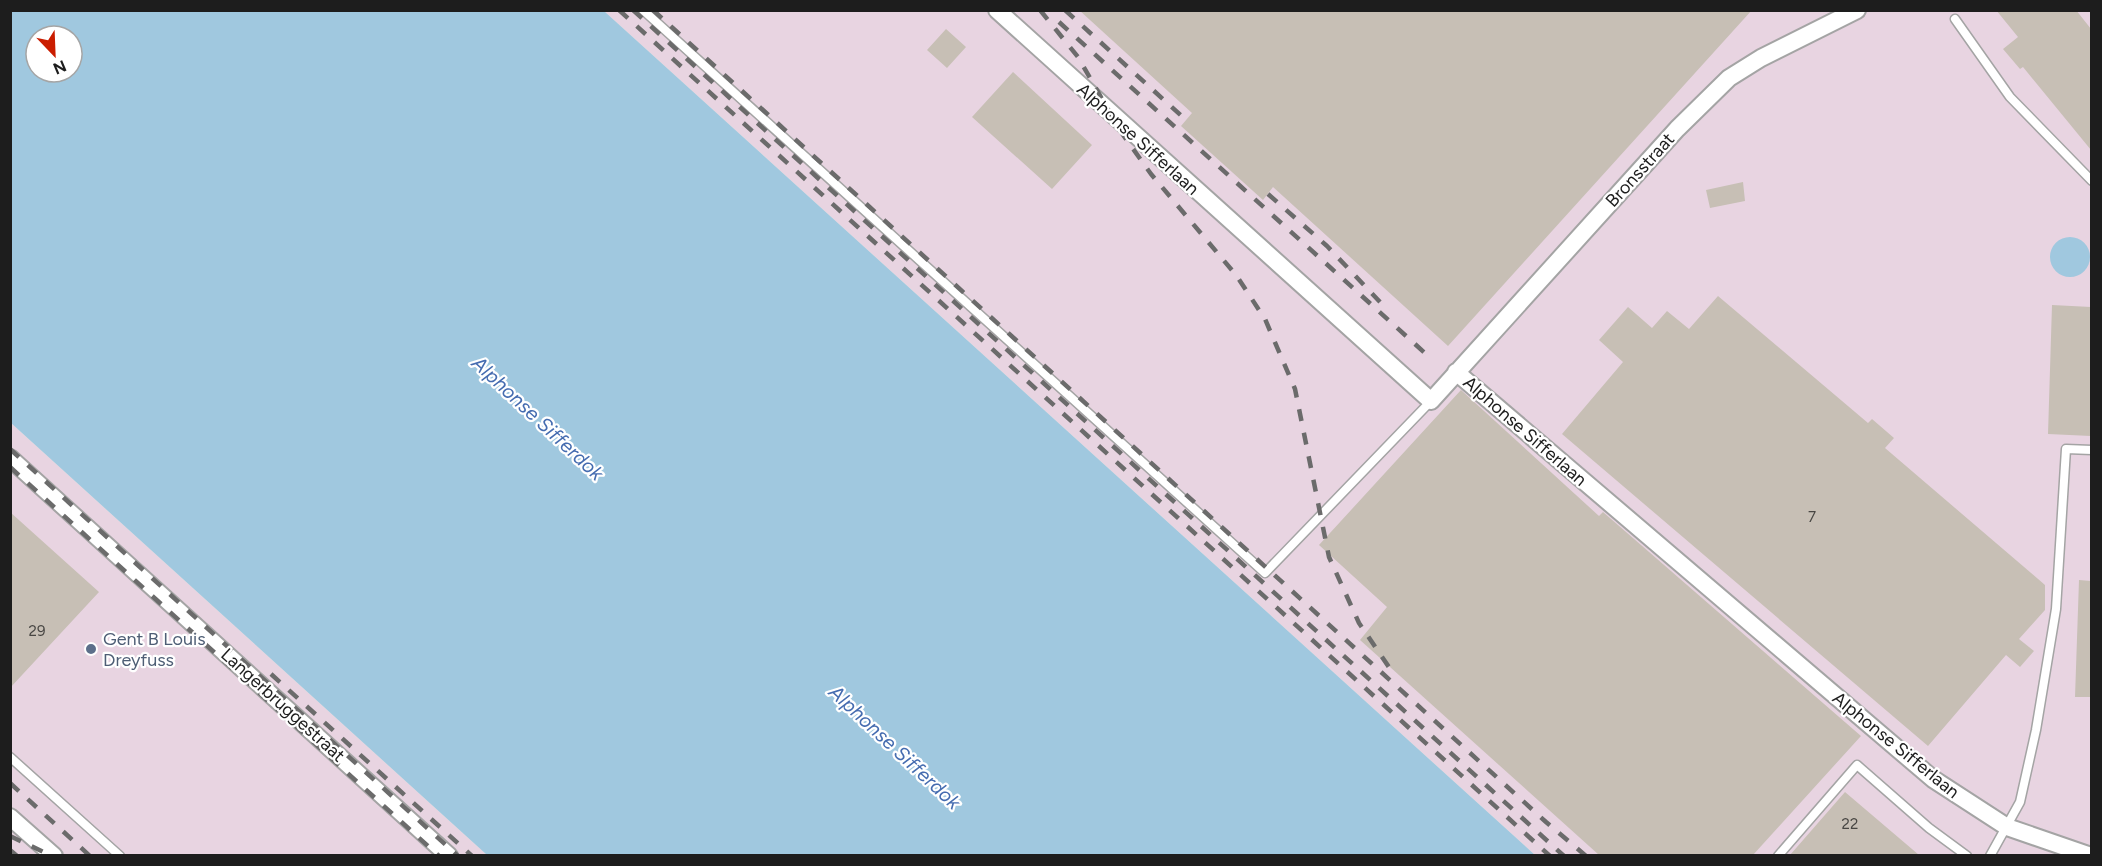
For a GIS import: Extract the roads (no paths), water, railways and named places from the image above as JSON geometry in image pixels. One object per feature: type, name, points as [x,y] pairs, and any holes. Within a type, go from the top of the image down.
[{"type":"street","name":"Alphonse Sifferlaan","points":[[997,10],[1431,400],[1456,372],[1933,779],[2007,828],[2091,855]]},
{"type":"street","name":"Bronsstraat","points":[[1456,372],[1677,129],[1729,78],[1779,48],[1857,10]]},
{"type":"street","name":"Langerbruggestraat","points":[[10,458],[449,855]]},
{"type":"street","points":[[10,816],[54,855]]},
{"type":"lane","points":[[643,10],[1265,573],[1431,400]]},
{"type":"lane","points":[[1955,19],[2010,97],[2091,181]]},
{"type":"lane","points":[[1990,855],[2020,802],[2036,730],[2053,633],[2066,449],[2091,450]]},
{"type":"lane","points":[[10,757],[120,855]]},
{"type":"lane","points":[[1778,855],[1857,765],[1929,828],[1967,855]]},
{"type":"water","name":"Alphonse Sifferdok","points":[[10,11],[604,11],[1535,855],[487,855],[11,423]]},
{"type":"water","points":[[2070,237],[2078,238],[2084,243],[2089,249],[2089,265],[2084,271],[2078,276],[2070,277],[2062,276],[2056,271],[2051,265],[2050,257],[2051,249],[2056,243],[2062,238]]},
{"type":"railway","points":[[619,10],[1550,856]]},
{"type":"railway","points":[[633,10],[1564,856]]},
{"type":"railway","points":[[653,10],[1586,856]]},
{"type":"railway","points":[[1040,10],[1078,57],[1121,132],[1151,174],[1236,275],[1265,319],[1295,389],[1329,557],[1359,623],[1395,676]]},
{"type":"railway","points":[[1065,10],[1186,120]]},
{"type":"railway","points":[[1059,22],[1426,354]]},
{"type":"railway","points":[[1268,194],[1327,246],[1380,302]]},
{"type":"railway","points":[[10,449],[458,856]]},
{"type":"railway","points":[[10,467],[439,856]]},
{"type":"railway","points":[[271,674],[472,856]]},
{"type":"railway","points":[[10,783],[90,856]]},
{"type":"railway","points":[[10,836],[52,856]]},
{"type":"railway","points":[[10,850],[17,856]]},
{"type":"place","name":"Gent B Louis Dreyfuss","points":[[91,649]]}]
